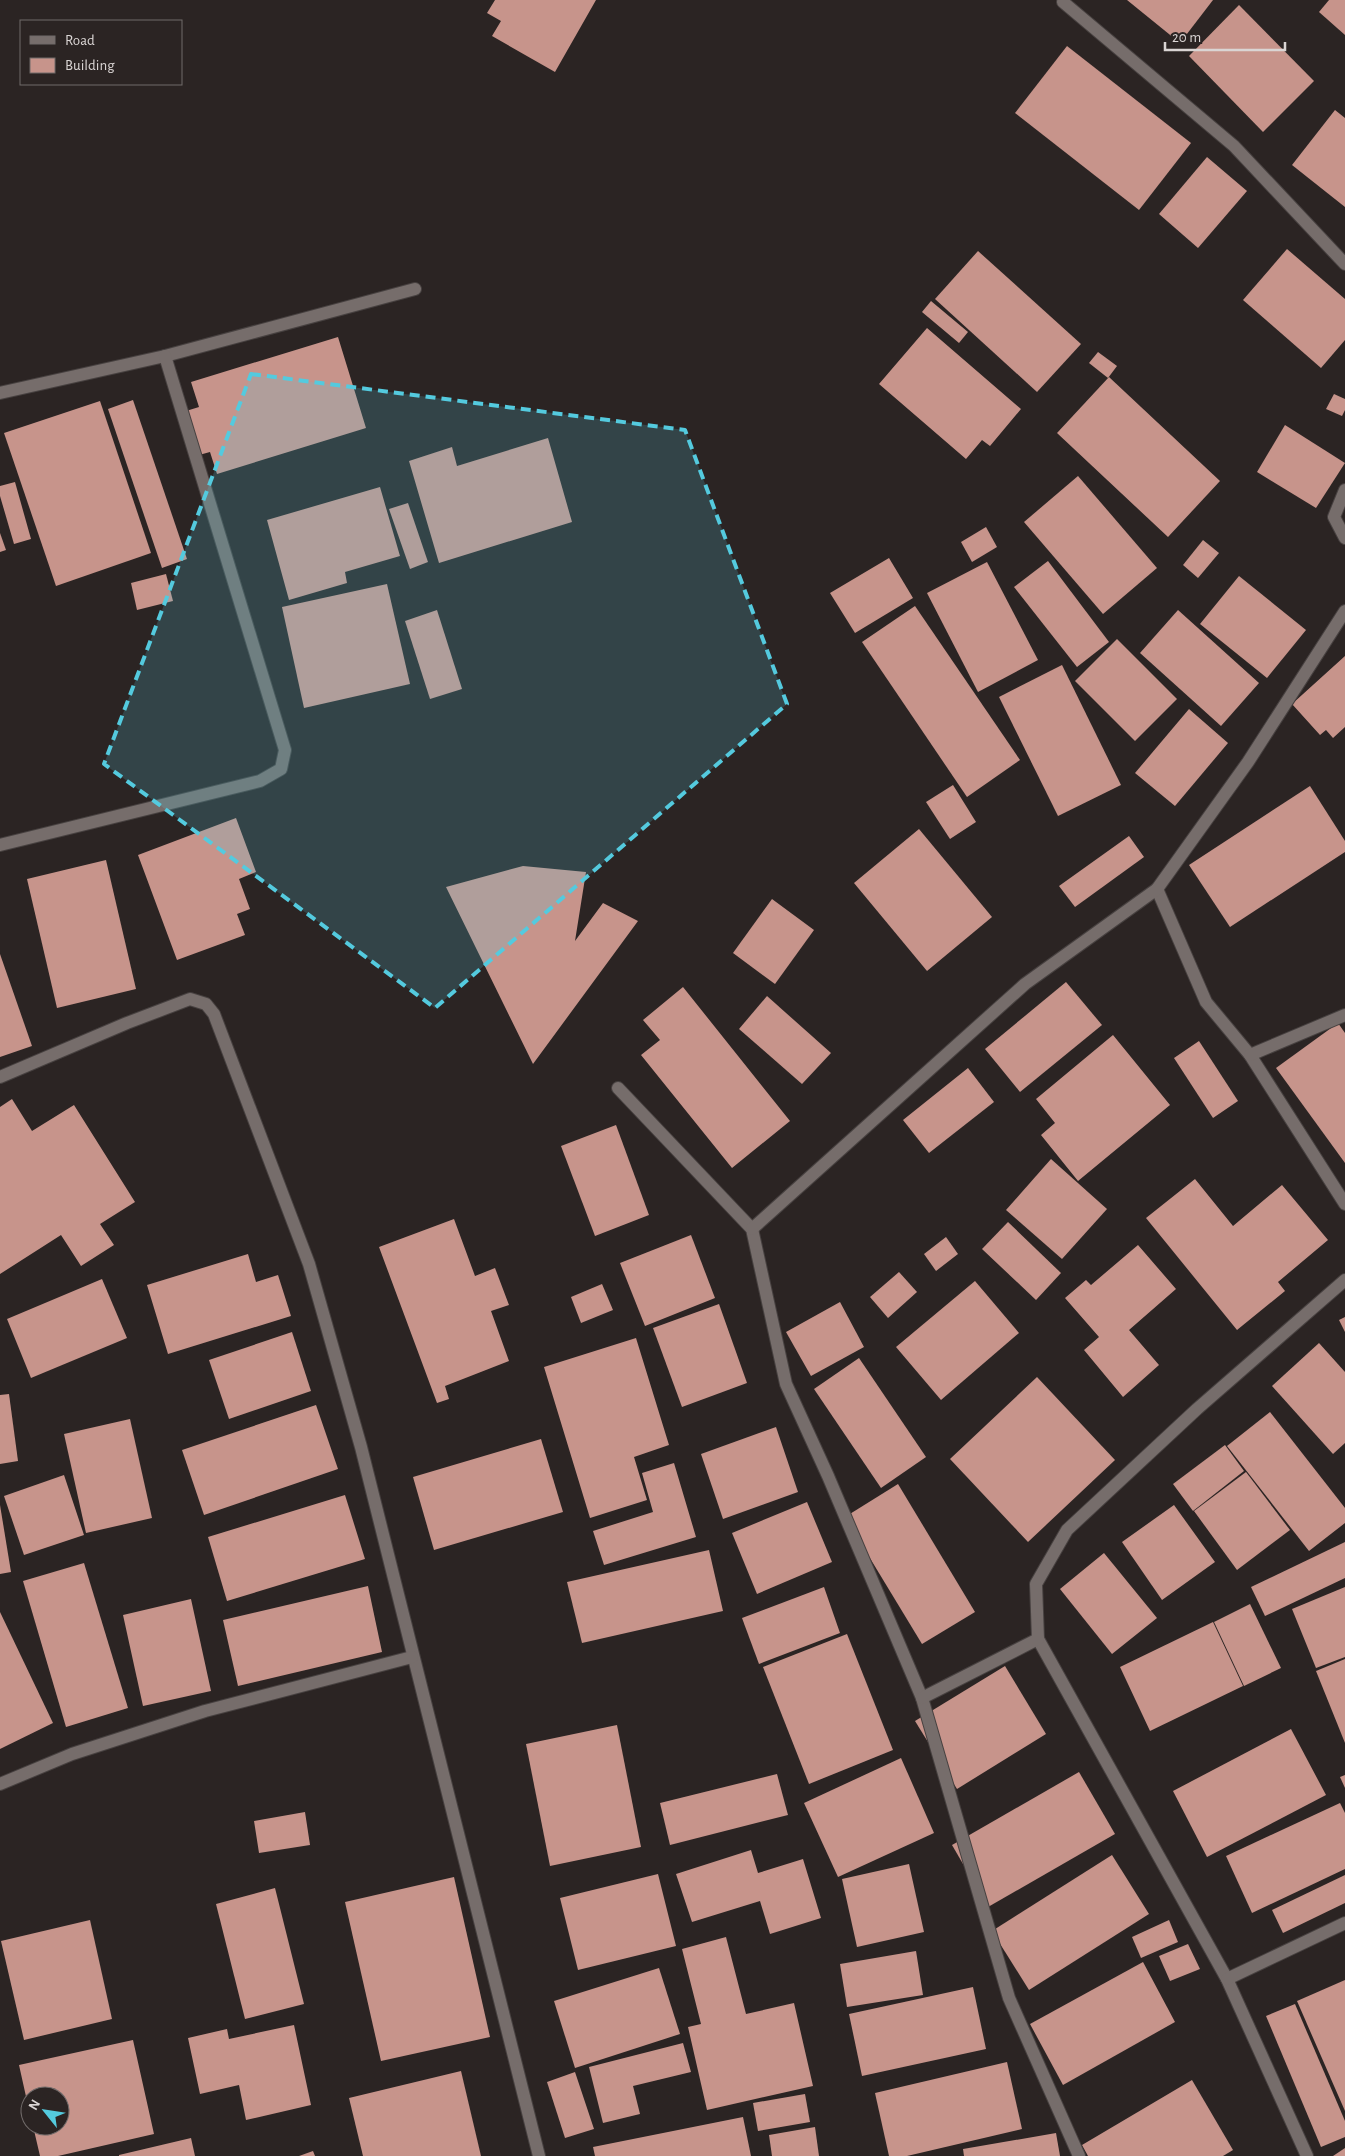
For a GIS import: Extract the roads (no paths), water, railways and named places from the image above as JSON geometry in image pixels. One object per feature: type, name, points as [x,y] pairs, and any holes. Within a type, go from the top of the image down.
[{"type":"street","points":[[1063,2],[1234,146],[1345,264]]},
{"type":"street","points":[[0,392],[166,356],[415,290]]},
{"type":"street","points":[[0,844],[247,785],[260,781],[281,769],[285,750],[166,356]]},
{"type":"street","points":[[1345,490],[1334,517],[1345,538]]},
{"type":"street","points":[[752,1229],[1025,984],[1157,889],[1248,762],[1345,611]]},
{"type":"street","points":[[1157,889],[1206,1002],[1250,1055],[1345,1204]]},
{"type":"street","points":[[0,1078],[127,1023],[190,999],[206,1004],[214,1014],[310,1264],[361,1447],[412,1657],[539,2156]]},
{"type":"street","points":[[1250,1055],[1345,1015]]},
{"type":"street","points":[[618,1088],[752,1229],[786,1384],[828,1476],[922,1698],[1009,1998],[1079,2156]]},
{"type":"street","points":[[1307,2156],[1226,1979],[1038,1639],[1036,1584],[1067,1530],[1197,1409],[1345,1280]]},
{"type":"street","points":[[922,1698],[1038,1639]]},
{"type":"street","points":[[0,1784],[72,1754],[205,1711],[412,1657]]},
{"type":"street","points":[[1226,1979],[1345,1923]]}]
